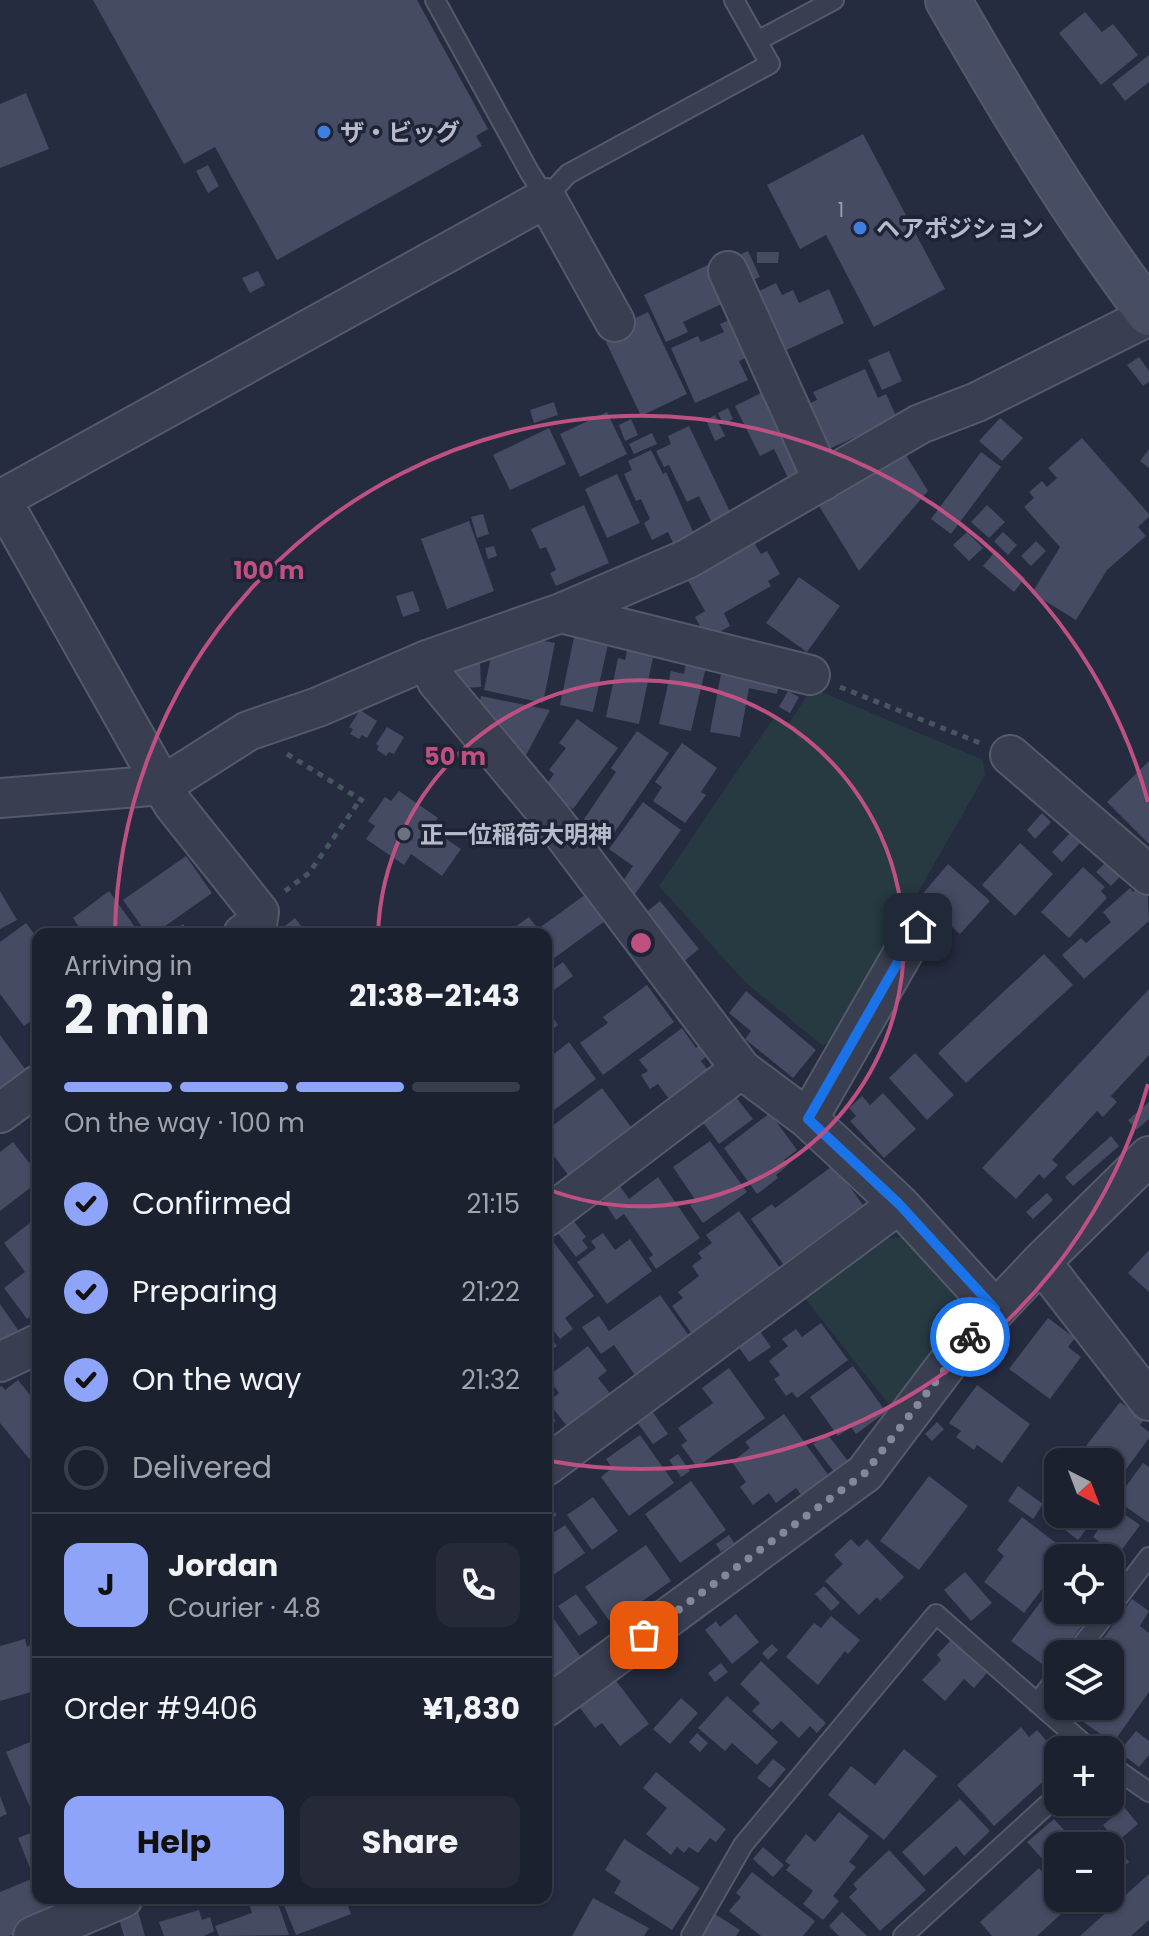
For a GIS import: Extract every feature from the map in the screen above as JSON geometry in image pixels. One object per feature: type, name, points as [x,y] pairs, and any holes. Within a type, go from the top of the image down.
[{"type":"street","points":[[0,798],[163,785],[248,731],[318,707],[427,660],[561,613],[687,559],[920,424],[977,402],[1149,315],[1041,157],[948,0]]},
{"type":"street","points":[[251,923],[173,804],[6,508],[11,494],[546,198],[615,322]]},
{"type":"street","points":[[728,271],[823,481]]},
{"type":"street","points":[[561,613],[810,675]]},
{"type":"street","points":[[427,660],[437,681],[553,820],[741,1069],[808,1119],[899,1204],[995,1309]]},
{"type":"street","points":[[1010,755],[1149,875]]},
{"type":"street","points":[[808,1119],[918,927]]},
{"type":"street","points":[[552,1209],[741,1069]]},
{"type":"street","points":[[0,1113],[32,1089]]},
{"type":"street","points":[[552,1703],[865,1473],[957,1351],[1041,1262],[1149,1156]]},
{"type":"street","points":[[552,1462],[899,1204]]},
{"type":"street","points":[[1041,1262],[1145,1387]]},
{"type":"street","points":[[0,1362],[32,1347]]},
{"type":"street","points":[[33,1936],[109,1904]]},
{"type":"lane","points":[[435,0],[546,198],[568,174],[770,64],[734,0]]},
{"type":"lane","points":[[757,41],[834,0]]},
{"type":"lane","points":[[1124,1590],[1149,1557]]},
{"type":"lane","points":[[691,1936],[743,1845],[936,1614],[1075,1736]]},
{"type":"lane","points":[[1086,1640],[1098,1624]]},
{"type":"lane","points":[[1037,1703],[1044,1694]]},
{"type":"lane","points":[[1124,1775],[1149,1792]]},
{"type":"lane","points":[[903,1936],[1044,1808]]},
{"type":"path","points":[[810,675],[1010,755]]},
{"type":"path","points":[[248,731],[368,804]]},
{"type":"path","points":[[251,923],[309,873],[360,800]]},
{"type":"shaded area","points":[[812,688],[983,760],[985,775],[836,1036],[823,1046],[745,982],[659,886],[775,716],[789,723]]},
{"type":"shaded area","points":[[908,1237],[962,1297],[958,1323],[890,1406],[804,1297],[885,1238]]},
{"type":"building","name":"ザ・ビッグ","points":[[93,0],[417,0],[488,129],[476,136],[482,146],[277,260],[215,147],[184,164]]},
{"type":"building","points":[[1085,12],[1102,32],[1113,24],[1138,55],[1101,85],[1059,33]]},
{"type":"building","points":[[1149,55],[1149,82],[1125,101],[1112,84]]},
{"type":"building","points":[[26,93],[49,149],[0,168],[0,104]]},
{"type":"building","points":[[863,134],[945,289],[874,327],[826,235],[800,249],[767,185]]},
{"type":"building","points":[[208,165],[219,186],[208,193],[196,171]]},
{"type":"building","points":[[748,251],[760,277],[743,284],[732,258]]},
{"type":"building","points":[[757,252],[779,252],[778,263],[757,263]]},
{"type":"building","points":[[712,263],[730,300],[683,322],[688,332],[666,342],[644,295]]},
{"type":"building","points":[[258,271],[265,285],[250,293],[242,278]]},
{"type":"building","points":[[776,283],[782,295],[793,290],[799,303],[829,289],[844,323],[780,353],[753,294]]},
{"type":"building","points":[[648,312],[687,394],[641,416],[606,342],[627,332],[623,324]]},
{"type":"building","points":[[739,316],[755,353],[739,361],[748,380],[695,403],[671,348],[698,336],[701,342],[724,332],[720,324]]},
{"type":"building","points":[[889,351],[902,381],[882,390],[868,360]]},
{"type":"building","points":[[1139,357],[1149,371],[1149,382],[1143,386],[1127,365]]},
{"type":"building","points":[[865,369],[878,398],[886,394],[897,418],[827,450],[806,405],[817,400],[813,392]]},
{"type":"building","points":[[769,389],[808,468],[788,478],[774,449],[760,456],[735,406]]},
{"type":"building","points":[[554,402],[558,415],[534,423],[530,410]]},
{"type":"building","points":[[728,408],[733,419],[723,424],[718,413]]},
{"type":"building","points":[[607,412],[627,454],[580,477],[560,434]]},
{"type":"building","points":[[715,415],[725,436],[715,441],[706,420]]},
{"type":"building","points":[[1000,418],[1023,438],[1002,461],[979,441]]},
{"type":"building","points":[[631,419],[638,435],[625,441],[619,425]]},
{"type":"building","points":[[689,426],[732,516],[713,525],[699,496],[687,502],[669,465],[664,467],[656,451],[671,444],[668,436]]},
{"type":"building","points":[[549,428],[566,464],[510,490],[493,455]]},
{"type":"building","points":[[652,433],[657,444],[634,454],[629,444]]},
{"type":"building","points":[[1082,438],[1149,517],[1138,527],[1146,536],[1107,570],[1076,620],[1032,593],[1060,547],[1024,507],[1034,498],[1029,492],[1042,481],[1047,487],[1057,478],[1048,468]]},
{"type":"building","points":[[899,444],[928,491],[859,571],[813,496]]},
{"type":"building","points":[[1149,449],[1149,468],[1140,461]]},
{"type":"building","points":[[651,450],[663,474],[666,472],[695,536],[674,545],[668,532],[652,540],[644,523],[650,519],[641,499],[636,501],[624,474],[632,470],[628,461]]},
{"type":"building","points":[[981,452],[1001,467],[951,534],[931,519]]},
{"type":"building","points":[[617,474],[640,523],[607,538],[585,489]]},
{"type":"building","points":[[584,505],[609,563],[556,586],[550,573],[556,570],[546,547],[540,549],[531,529]]},
{"type":"building","points":[[987,505],[1005,522],[989,538],[971,522]]},
{"type":"building","points":[[483,514],[489,534],[477,538],[471,517]]},
{"type":"building","points":[[469,521],[494,591],[447,609],[421,539]]},
{"type":"building","points":[[967,532],[983,548],[969,561],[953,545]]},
{"type":"building","points":[[1003,532],[1017,545],[1008,555],[994,541]]},
{"type":"building","points":[[752,539],[761,554],[767,551],[780,574],[768,581],[771,586],[724,613],[730,626],[707,639],[695,617],[705,611],[686,577]]},
{"type":"building","points":[[1036,541],[1046,551],[1031,566],[1021,556]]},
{"type":"building","points":[[494,546],[497,556],[488,559],[485,548]]},
{"type":"building","points":[[994,553],[1025,578],[1014,592],[983,566]]},
{"type":"building","points":[[799,577],[840,606],[807,652],[766,623]]},
{"type":"building","points":[[413,591],[420,611],[403,617],[396,596]]},
{"type":"building","points":[[520,636],[555,643],[543,703],[484,690],[493,647],[517,651]]},
{"type":"building","points":[[574,637],[608,644],[593,712],[560,705]]},
{"type":"building","points":[[629,642],[655,648],[639,724],[606,717],[618,658],[625,660]]},
{"type":"building","points":[[687,657],[707,662],[691,731],[659,724],[671,671],[684,674]]},
{"type":"building","points":[[480,659],[481,687],[457,688],[457,660]]},
{"type":"building","points":[[723,663],[781,674],[777,694],[749,688],[740,737],[710,732]]},
{"type":"building","points":[[788,691],[799,697],[790,713],[779,707]]},
{"type":"building","points":[[481,696],[550,710],[524,759],[478,708]]},
{"type":"building","points":[[360,710],[377,721],[367,738],[362,735],[359,739],[350,734],[353,729],[349,727]]},
{"type":"building","points":[[577,719],[618,748],[573,809],[544,788],[554,774],[549,770],[566,748],[559,743]]},
{"type":"building","points":[[387,727],[404,737],[394,754],[389,752],[386,756],[377,750],[379,746],[376,744]]},
{"type":"building","points":[[637,731],[669,753],[605,846],[578,828],[616,772],[611,768]]},
{"type":"building","points":[[682,743],[717,768],[701,792],[706,795],[685,823],[653,801],[662,787],[655,782]]},
{"type":"building","points":[[1149,761],[1149,844],[1107,802]]},
{"type":"building","name":"正一位稲荷大明神","points":[[399,791],[438,818],[430,828],[461,849],[442,876],[411,854],[404,865],[366,839],[375,826],[368,821],[385,797],[391,801]]},
{"type":"building","points":[[643,802],[681,830],[635,894],[621,884],[633,866],[609,849]]},
{"type":"building","points":[[1042,813],[1051,822],[1035,839],[1027,830]]},
{"type":"building","points":[[1072,831],[1082,841],[1062,862],[1052,852]]},
{"type":"building","points":[[1020,843],[1053,874],[1015,916],[982,885]]},
{"type":"building","points":[[1115,853],[1129,867],[1111,886],[1096,872]]},
{"type":"building","points":[[186,856],[212,893],[162,928],[143,928],[123,900]]},
{"type":"building","points":[[948,864],[990,901],[960,934],[919,898]]},
{"type":"building","points":[[1083,867],[1105,887],[1101,891],[1107,898],[1069,938],[1041,912]]},
{"type":"building","points":[[1147,880],[1149,921],[1084,979],[1062,955],[1081,938],[1086,943],[1111,922],[1103,912],[1130,888],[1133,892]]},
{"type":"building","points":[[0,891],[17,920],[0,929]]},
{"type":"building","points":[[109,891],[136,928],[80,928],[73,918]]},
{"type":"building","points":[[586,894],[605,921],[552,960],[552,928],[539,928]]},
{"type":"building","points":[[660,901],[699,949],[683,962],[644,914]]},
{"type":"building","points":[[529,917],[537,928],[513,928]]},
{"type":"building","points":[[295,918],[302,928],[286,928],[285,926]]},
{"type":"building","points":[[26,923],[32,931],[32,1020],[24,1026],[0,994],[0,942]]},
{"type":"building","points":[[1044,954],[1073,985],[966,1083],[938,1053]]},
{"type":"building","points":[[563,962],[573,976],[552,992],[552,970]]},
{"type":"building","points":[[647,985],[674,1022],[603,1075],[580,1043],[608,1023],[603,1017]]},
{"type":"building","points":[[1149,989],[1149,1055],[1111,1096],[1117,1102],[1103,1117],[1097,1111],[1052,1160],[1058,1165],[1044,1179],[1039,1174],[1016,1199],[982,1168]]},
{"type":"building","points":[[746,991],[816,1050],[793,1078],[745,1039],[751,1031],[729,1013]]},
{"type":"building","points":[[682,1028],[696,1048],[705,1042],[712,1052],[701,1061],[708,1070],[669,1099],[658,1084],[650,1089],[641,1075],[648,1071],[639,1060]]},
{"type":"building","points":[[0,1035],[25,1069],[0,1088]]},
{"type":"building","points":[[569,1042],[596,1079],[552,1112],[552,1055]]},
{"type":"building","points":[[915,1053],[954,1095],[927,1120],[889,1078]]},
{"type":"building","points":[[602,1088],[631,1127],[568,1175],[552,1153],[552,1126]]},
{"type":"building","points":[[883,1093],[916,1129],[884,1158],[850,1121],[856,1116],[849,1108],[862,1096],[870,1105]]},
{"type":"building","points":[[735,1096],[753,1119],[719,1144],[702,1121]]},
{"type":"building","points":[[1149,1102],[1149,1119],[1136,1130],[1128,1120]]},
{"type":"building","points":[[770,1113],[797,1150],[784,1160],[788,1165],[776,1175],[778,1178],[757,1194],[724,1148]]},
{"type":"building","points":[[1111,1136],[1119,1146],[1073,1186],[1065,1177]]},
{"type":"building","points":[[710,1141],[747,1192],[703,1223],[690,1205],[696,1201],[673,1167]]},
{"type":"building","points":[[13,1142],[32,1166],[32,1187],[0,1211],[0,1152]]},
{"type":"building","points":[[834,1165],[863,1205],[783,1264],[751,1219],[772,1204],[775,1208]]},
{"type":"building","points":[[658,1177],[700,1238],[656,1269],[649,1258],[653,1255],[624,1214],[616,1220],[599,1194],[617,1182],[629,1199]]},
{"type":"building","points":[[1047,1193],[1053,1200],[1033,1219],[1026,1212]]},
{"type":"building","points":[[739,1211],[783,1272],[694,1337],[672,1306],[683,1298],[678,1292],[699,1276],[692,1266],[702,1258],[698,1253],[712,1243],[706,1235]]},
{"type":"building","points":[[573,1220],[586,1237],[582,1240],[588,1248],[576,1257],[557,1232]]},
{"type":"building","points":[[32,1221],[32,1315],[27,1319],[4,1288],[25,1272],[4,1243]]},
{"type":"building","points":[[603,1233],[615,1250],[630,1239],[652,1271],[607,1304],[577,1262],[596,1248],[591,1241]]},
{"type":"building","points":[[552,1240],[594,1296],[565,1318],[573,1329],[560,1339],[552,1329]]},
{"type":"building","points":[[1149,1250],[1149,1292],[1128,1273]]},
{"type":"building","points":[[660,1295],[692,1340],[637,1378],[614,1345],[601,1354],[582,1327],[599,1316],[609,1331]]},
{"type":"building","points":[[0,1304],[18,1330],[0,1341]]},
{"type":"building","points":[[1048,1318],[1075,1338],[1068,1347],[1081,1357],[1050,1399],[1009,1369]]},
{"type":"building","points":[[821,1323],[848,1360],[797,1398],[792,1392],[786,1396],[774,1379],[780,1375],[769,1361],[788,1346],[782,1339],[796,1329],[802,1337]]},
{"type":"building","points":[[759,1330],[771,1347],[749,1362],[738,1346]]},
{"type":"building","points":[[588,1346],[607,1371],[598,1378],[613,1397],[570,1430],[552,1407],[552,1399],[559,1393],[552,1384],[552,1373]]},
{"type":"building","points":[[853,1366],[886,1412],[856,1434],[851,1427],[838,1436],[810,1397]]},
{"type":"building","points":[[729,1368],[765,1418],[697,1467],[681,1445],[687,1441],[678,1428],[713,1403],[702,1388]]},
{"type":"building","points":[[18,1380],[32,1397],[32,1462],[0,1423],[0,1387],[5,1390]]},
{"type":"building","points":[[977,1385],[1030,1424],[1002,1463],[977,1445],[974,1450],[956,1437],[961,1431],[949,1423]]},
{"type":"building","points":[[1120,1402],[1144,1420],[1140,1425],[1149,1432],[1149,1438],[1124,1472],[1124,1448],[1084,1448]]},
{"type":"building","points":[[652,1411],[668,1434],[653,1444],[637,1422]]},
{"type":"building","points":[[784,1414],[829,1476],[802,1496],[796,1488],[776,1503],[769,1493],[753,1505],[740,1487],[746,1482],[732,1462],[750,1448],[745,1442]]},
{"type":"building","points":[[937,1422],[944,1429],[932,1441],[925,1434]]},
{"type":"building","points":[[827,1434],[848,1461],[834,1472],[813,1444]]},
{"type":"building","points":[[640,1435],[674,1483],[629,1516],[601,1477],[612,1468],[606,1459]]},
{"type":"building","points":[[678,1454],[690,1471],[681,1477],[669,1460]]},
{"type":"building","points":[[1143,1463],[1149,1467],[1149,1523],[1124,1506],[1124,1489]]},
{"type":"building","points":[[929,1476],[968,1506],[919,1570],[880,1541]]},
{"type":"building","points":[[691,1481],[726,1530],[680,1563],[645,1514]]},
{"type":"building","points":[[1018,1486],[1043,1504],[1033,1519],[1008,1501]]},
{"type":"building","points":[[593,1497],[618,1531],[592,1550],[567,1515]]},
{"type":"building","points":[[1124,1514],[1140,1525],[1124,1547],[1124,1544],[1103,1544],[1093,1537],[1099,1528],[1124,1528]]},
{"type":"building","points":[[1022,1517],[1057,1544],[1044,1544],[1044,1587],[1024,1613],[984,1582],[1004,1556],[997,1550]]},
{"type":"building","points":[[565,1525],[585,1553],[552,1576],[552,1534]]},
{"type":"building","points":[[1063,1528],[1087,1528],[1078,1540]]},
{"type":"building","points":[[729,1535],[734,1543],[721,1552],[716,1544]]},
{"type":"building","points":[[851,1539],[859,1547],[867,1539],[904,1577],[880,1601],[877,1597],[859,1615],[825,1581],[843,1564],[834,1555]]},
{"type":"building","points":[[646,1545],[671,1581],[611,1623],[585,1587]]},
{"type":"building","points":[[965,1572],[992,1603],[971,1621],[944,1590]]},
{"type":"building","points":[[824,1586],[840,1603],[831,1611],[815,1594]]},
{"type":"building","points":[[576,1594],[598,1623],[579,1636],[558,1606]]},
{"type":"building","points":[[1044,1597],[1044,1624],[1084,1624],[1072,1640],[1044,1640],[1044,1665],[1011,1641]]},
{"type":"building","points":[[1132,1599],[1149,1611],[1140,1626],[1149,1633],[1149,1692],[1118,1736],[1103,1736],[1081,1720],[1124,1720],[1124,1640],[1102,1640],[1114,1624],[1124,1624],[1124,1610]]},
{"type":"building","points":[[736,1614],[759,1642],[732,1664],[705,1630],[716,1621],[720,1627]]},
{"type":"building","points":[[831,1616],[860,1640],[848,1654],[845,1651],[818,1685],[786,1657],[814,1623],[821,1628]]},
{"type":"building","points":[[552,1619],[581,1657],[552,1678]]},
{"type":"building","points":[[25,1639],[27,1647],[32,1643],[32,1692],[0,1701],[0,1646]]},
{"type":"building","points":[[951,1640],[987,1673],[974,1688],[964,1679],[945,1701],[922,1680],[941,1660],[937,1655]]},
{"type":"building","points":[[772,1644],[778,1650],[768,1660],[762,1653]]},
{"type":"building","points":[[761,1661],[826,1723],[817,1733],[810,1726],[799,1738],[781,1721],[772,1730],[752,1711],[760,1703],[740,1684]]},
{"type":"building","points":[[721,1663],[728,1672],[715,1682],[708,1673]]},
{"type":"building","points":[[614,1678],[649,1724],[620,1746],[602,1723],[595,1728],[578,1705]]},
{"type":"building","points":[[727,1696],[778,1742],[757,1765],[732,1743],[725,1751],[698,1728]]},
{"type":"building","points":[[681,1698],[698,1713],[670,1744],[653,1729]]},
{"type":"building","points":[[1021,1727],[1029,1737],[1037,1730],[1044,1738],[1044,1781],[994,1826],[957,1785]]},
{"type":"building","points":[[1136,1731],[1149,1741],[1149,1755],[1139,1767],[1124,1756],[1124,1746]]},
{"type":"building","points":[[697,1733],[708,1743],[700,1752],[689,1742]]},
{"type":"building","points":[[32,1741],[32,1806],[30,1807],[6,1752]]},
{"type":"building","points":[[904,1749],[937,1776],[884,1840],[828,1795],[851,1766],[875,1785]]},
{"type":"building","points":[[773,1759],[786,1769],[770,1788],[757,1778]]},
{"type":"building","points":[[656,1772],[726,1829],[716,1842],[710,1838],[698,1853],[689,1847],[684,1853],[677,1847],[671,1855],[646,1834],[667,1808],[643,1788]]},
{"type":"building","points":[[0,1796],[7,1814],[0,1817]]},
{"type":"building","points":[[960,1799],[990,1831],[964,1856],[956,1846],[924,1876],[902,1852]]},
{"type":"building","points":[[1124,1807],[1138,1824],[1124,1836],[1124,1832],[1109,1832],[1103,1825],[1114,1816],[1124,1816]]},
{"type":"building","points":[[839,1812],[869,1836],[849,1862],[856,1867],[833,1896],[839,1901],[823,1920],[803,1904],[813,1891],[786,1870],[790,1865],[785,1861],[806,1834],[815,1842]]},
{"type":"building","points":[[1054,1819],[1066,1832],[1044,1832],[1044,1861],[1027,1842]]},
{"type":"building","points":[[32,1832],[32,1873],[18,1838]]},
{"type":"building","points":[[624,1839],[700,1888],[672,1930],[614,1893],[621,1881],[605,1870]]},
{"type":"building","points":[[763,1847],[784,1865],[773,1877],[753,1859]]},
{"type":"building","points":[[889,1850],[926,1890],[880,1931],[849,1897],[857,1889],[853,1884]]},
{"type":"building","points":[[1039,1868],[1044,1874],[1044,1912],[1063,1912],[1037,1936],[992,1936],[980,1922]]},
{"type":"building","points":[[752,1872],[815,1921],[803,1936],[761,1936],[729,1911],[741,1897],[736,1893]]},
{"type":"building","points":[[1149,1874],[1149,1920],[1131,1936],[1080,1936],[1107,1912],[1124,1912],[1124,1896]]},
{"type":"building","points":[[32,1879],[32,1904],[76,1904],[78,1908],[9,1936],[0,1936],[0,1892]]},
{"type":"building","points":[[593,1898],[649,1928],[644,1936],[572,1936]]},
{"type":"building","points":[[249,1904],[278,1904],[289,1935],[219,1936],[215,1926],[252,1913]]},
{"type":"building","points":[[283,1904],[347,1904],[351,1914],[296,1935]]},
{"type":"building","points":[[199,1910],[202,1920],[210,1917],[214,1931],[204,1936],[164,1936],[159,1922]]},
{"type":"building","points":[[138,1911],[145,1936],[124,1936],[118,1916]]},
{"type":"building","points":[[842,1912],[867,1936],[839,1936],[829,1926]]},
{"type":"building","points":[[715,1914],[740,1930],[736,1936],[702,1936]]},
{"type":"way so far","points":[[644,1635],[865,1473],[970,1337]]},
{"type":"place","name":"ザ・ビッグ","points":[[324,132]]},
{"type":"place","name":"ヘアポジション","points":[[860,228]]},
{"type":"place","name":"正一位稲荷大明神","points":[[404,834]]},
{"type":"route","points":[[918,927],[808,1119],[899,1204],[995,1309],[970,1337]]}]
